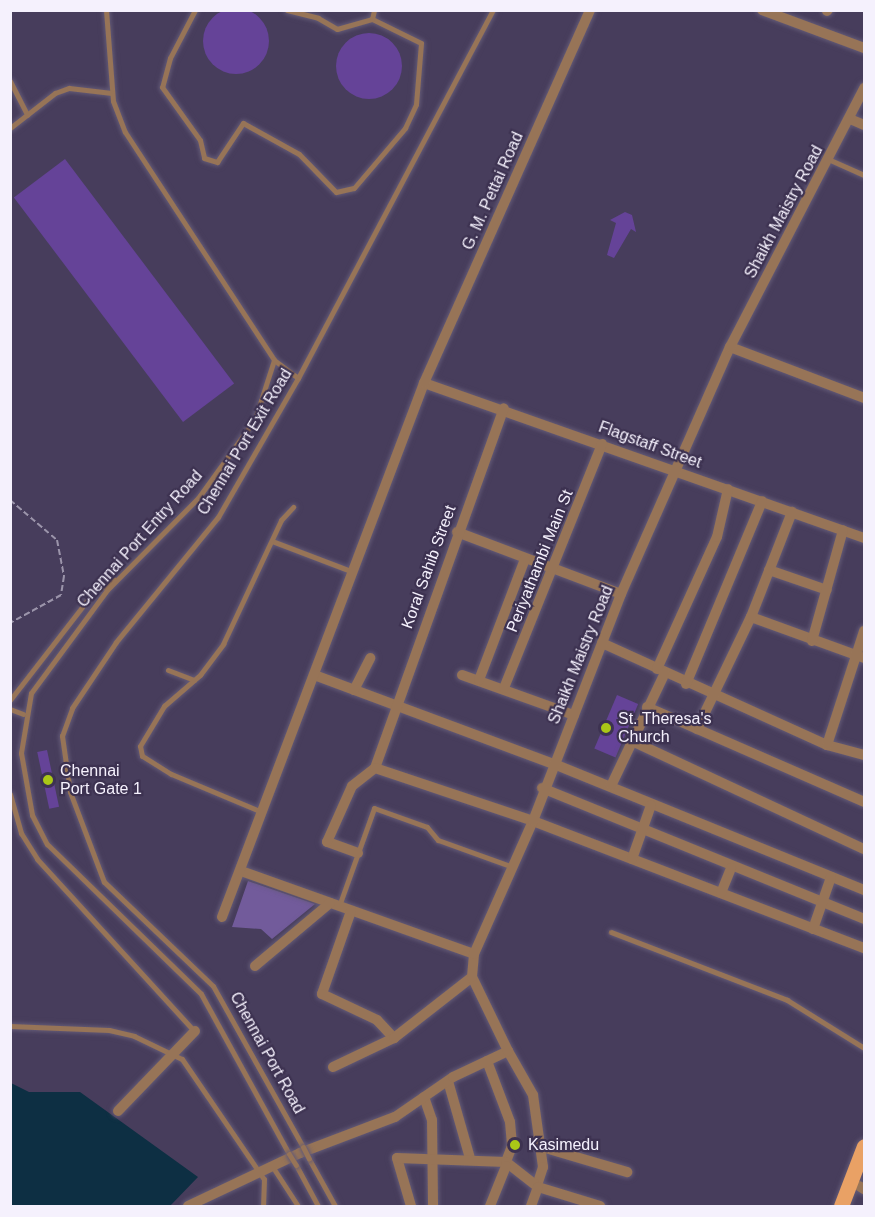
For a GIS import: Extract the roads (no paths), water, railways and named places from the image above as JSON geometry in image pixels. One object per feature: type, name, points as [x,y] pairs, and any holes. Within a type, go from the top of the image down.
[{"type":"main road","points":[[841,1206],[864,1146]]},
{"type":"main road","points":[[850,1206],[863,1183]]},
{"type":"street","name":"G. M. Pettai Road","points":[[222,917],[316,676],[424,383],[590,10]]},
{"type":"street","points":[[762,10],[864,48]]},
{"type":"street","name":"Shaikh Maistry Road","points":[[472,977],[474,954],[533,821],[542,788],[574,716],[621,594],[678,471],[730,347],[850,119],[864,88]]},
{"type":"street","points":[[850,119],[864,125]]},
{"type":"street","points":[[730,347],[864,398]]},
{"type":"street","name":"Flagstaff Street","points":[[424,383],[504,408],[864,538]]},
{"type":"street","name":"Koral Sahib Street","points":[[375,768],[457,532],[504,408]]},
{"type":"street","name":"Periyathambi Main St","points":[[504,688],[602,444]]},
{"type":"street","points":[[611,786],[647,707],[717,537],[728,489]]},
{"type":"street","points":[[686,684],[762,501]]},
{"type":"street","points":[[697,729],[751,617],[792,512]]},
{"type":"street","points":[[812,641],[843,530]]},
{"type":"street","points":[[457,532],[621,594]]},
{"type":"street","points":[[479,680],[525,559]]},
{"type":"street","points":[[769,570],[827,590]]},
{"type":"street","points":[[751,617],[861,657]]},
{"type":"street","points":[[827,745],[861,657],[864,631]]},
{"type":"street","points":[[602,643],[686,684],[827,745],[864,755]]},
{"type":"street","points":[[354,690],[370,658]]},
{"type":"street","points":[[462,675],[504,688],[574,716]]},
{"type":"street","points":[[316,676],[611,786],[651,805],[864,890]]},
{"type":"street","points":[[647,707],[864,802]]},
{"type":"street","points":[[632,741],[864,849]]},
{"type":"street","points":[[358,853],[327,842],[352,786],[375,768],[533,821],[864,948]]},
{"type":"street","points":[[542,788],[731,868],[864,919]]},
{"type":"street","points":[[632,859],[651,805]]},
{"type":"street","points":[[721,893],[731,868]]},
{"type":"street","points":[[241,870],[474,954]]},
{"type":"street","points":[[813,929],[831,877]]},
{"type":"street","points":[[255,966],[334,905]]},
{"type":"street","points":[[351,910],[322,994],[377,1020],[394,1038]]},
{"type":"street","points":[[333,1067],[394,1038],[472,977],[508,1051],[533,1095],[542,1147],[538,1186],[531,1206]]},
{"type":"street","points":[[118,1111],[171,1053],[195,1031]]},
{"type":"street","points":[[188,1206],[322,1144],[375,1126],[448,1081],[508,1051]]},
{"type":"street","points":[[487,1061],[510,1122],[512,1146],[490,1206]]},
{"type":"street","points":[[448,1081],[470,1158]]},
{"type":"street","points":[[424,1097],[430,1107],[434,1157],[433,1206]]},
{"type":"street","points":[[542,1147],[627,1172]]},
{"type":"street","points":[[411,1206],[397,1158],[470,1158],[506,1164],[538,1186],[600,1206]]},
{"type":"lane","points":[[106,10],[112,93],[125,132],[274,360],[298,378]]},
{"type":"lane","points":[[195,10],[170,58],[162,87],[200,140],[204,158],[217,162],[243,123],[299,154],[336,192],[354,188],[405,128],[416,104],[421,43],[372,19],[337,29],[318,18],[287,10]]},
{"type":"lane","points":[[372,19],[374,10]]},
{"type":"lane","name":"Chennai Port Exit Road","points":[[154,928],[104,882],[96,866],[70,792],[62,736],[72,708],[116,642],[218,518],[298,378],[493,10]]},
{"type":"lane","points":[[10,81],[27,115]]},
{"type":"lane","points":[[10,128],[69,88],[112,93]]},
{"type":"lane","points":[[828,159],[864,175]]},
{"type":"lane","name":"Chennai Port Entry Road","points":[[145,939],[47,844],[32,815],[21,753],[23,714],[31,693],[120,576],[198,498],[255,419],[274,360]]},
{"type":"lane","points":[[263,812],[171,774],[142,756],[142,734],[194,680],[223,644],[272,541],[293,507]]},
{"type":"lane","points":[[272,541],[354,573]]},
{"type":"lane","points":[[10,700],[93,592],[120,576]]},
{"type":"lane","points":[[168,670],[194,680]]},
{"type":"lane","points":[[10,709],[23,714]]},
{"type":"lane","points":[[10,794],[21,833],[37,859],[195,1031]]},
{"type":"lane","points":[[334,905],[358,853],[374,808],[427,827],[438,840],[513,867]]},
{"type":"lane","name":"Chennai Port Road","points":[[154,928],[195,965],[229,1009],[334,1206]]},
{"type":"lane","points":[[611,932],[748,982],[864,1048]]},
{"type":"lane","name":"Chennai Port Road","points":[[145,939],[201,994],[318,1206]]},
{"type":"lane","points":[[10,1026],[109,1030],[171,1053],[204,1087],[230,1135],[260,1172],[267,1184],[262,1206]]},
{"type":"lane","points":[[272,1166],[298,1206]]},
{"type":"water","points":[[11,1083],[29,1092],[80,1092],[198,1177],[170,1206],[11,1206]]},
{"type":"place","name":"St. Theresa's Church","points":[[606,728]]},
{"type":"place","name":"Chennai Port Gate 1","points":[[48,780]]},
{"type":"place","name":"Kasimedu","points":[[515,1145]]}]
